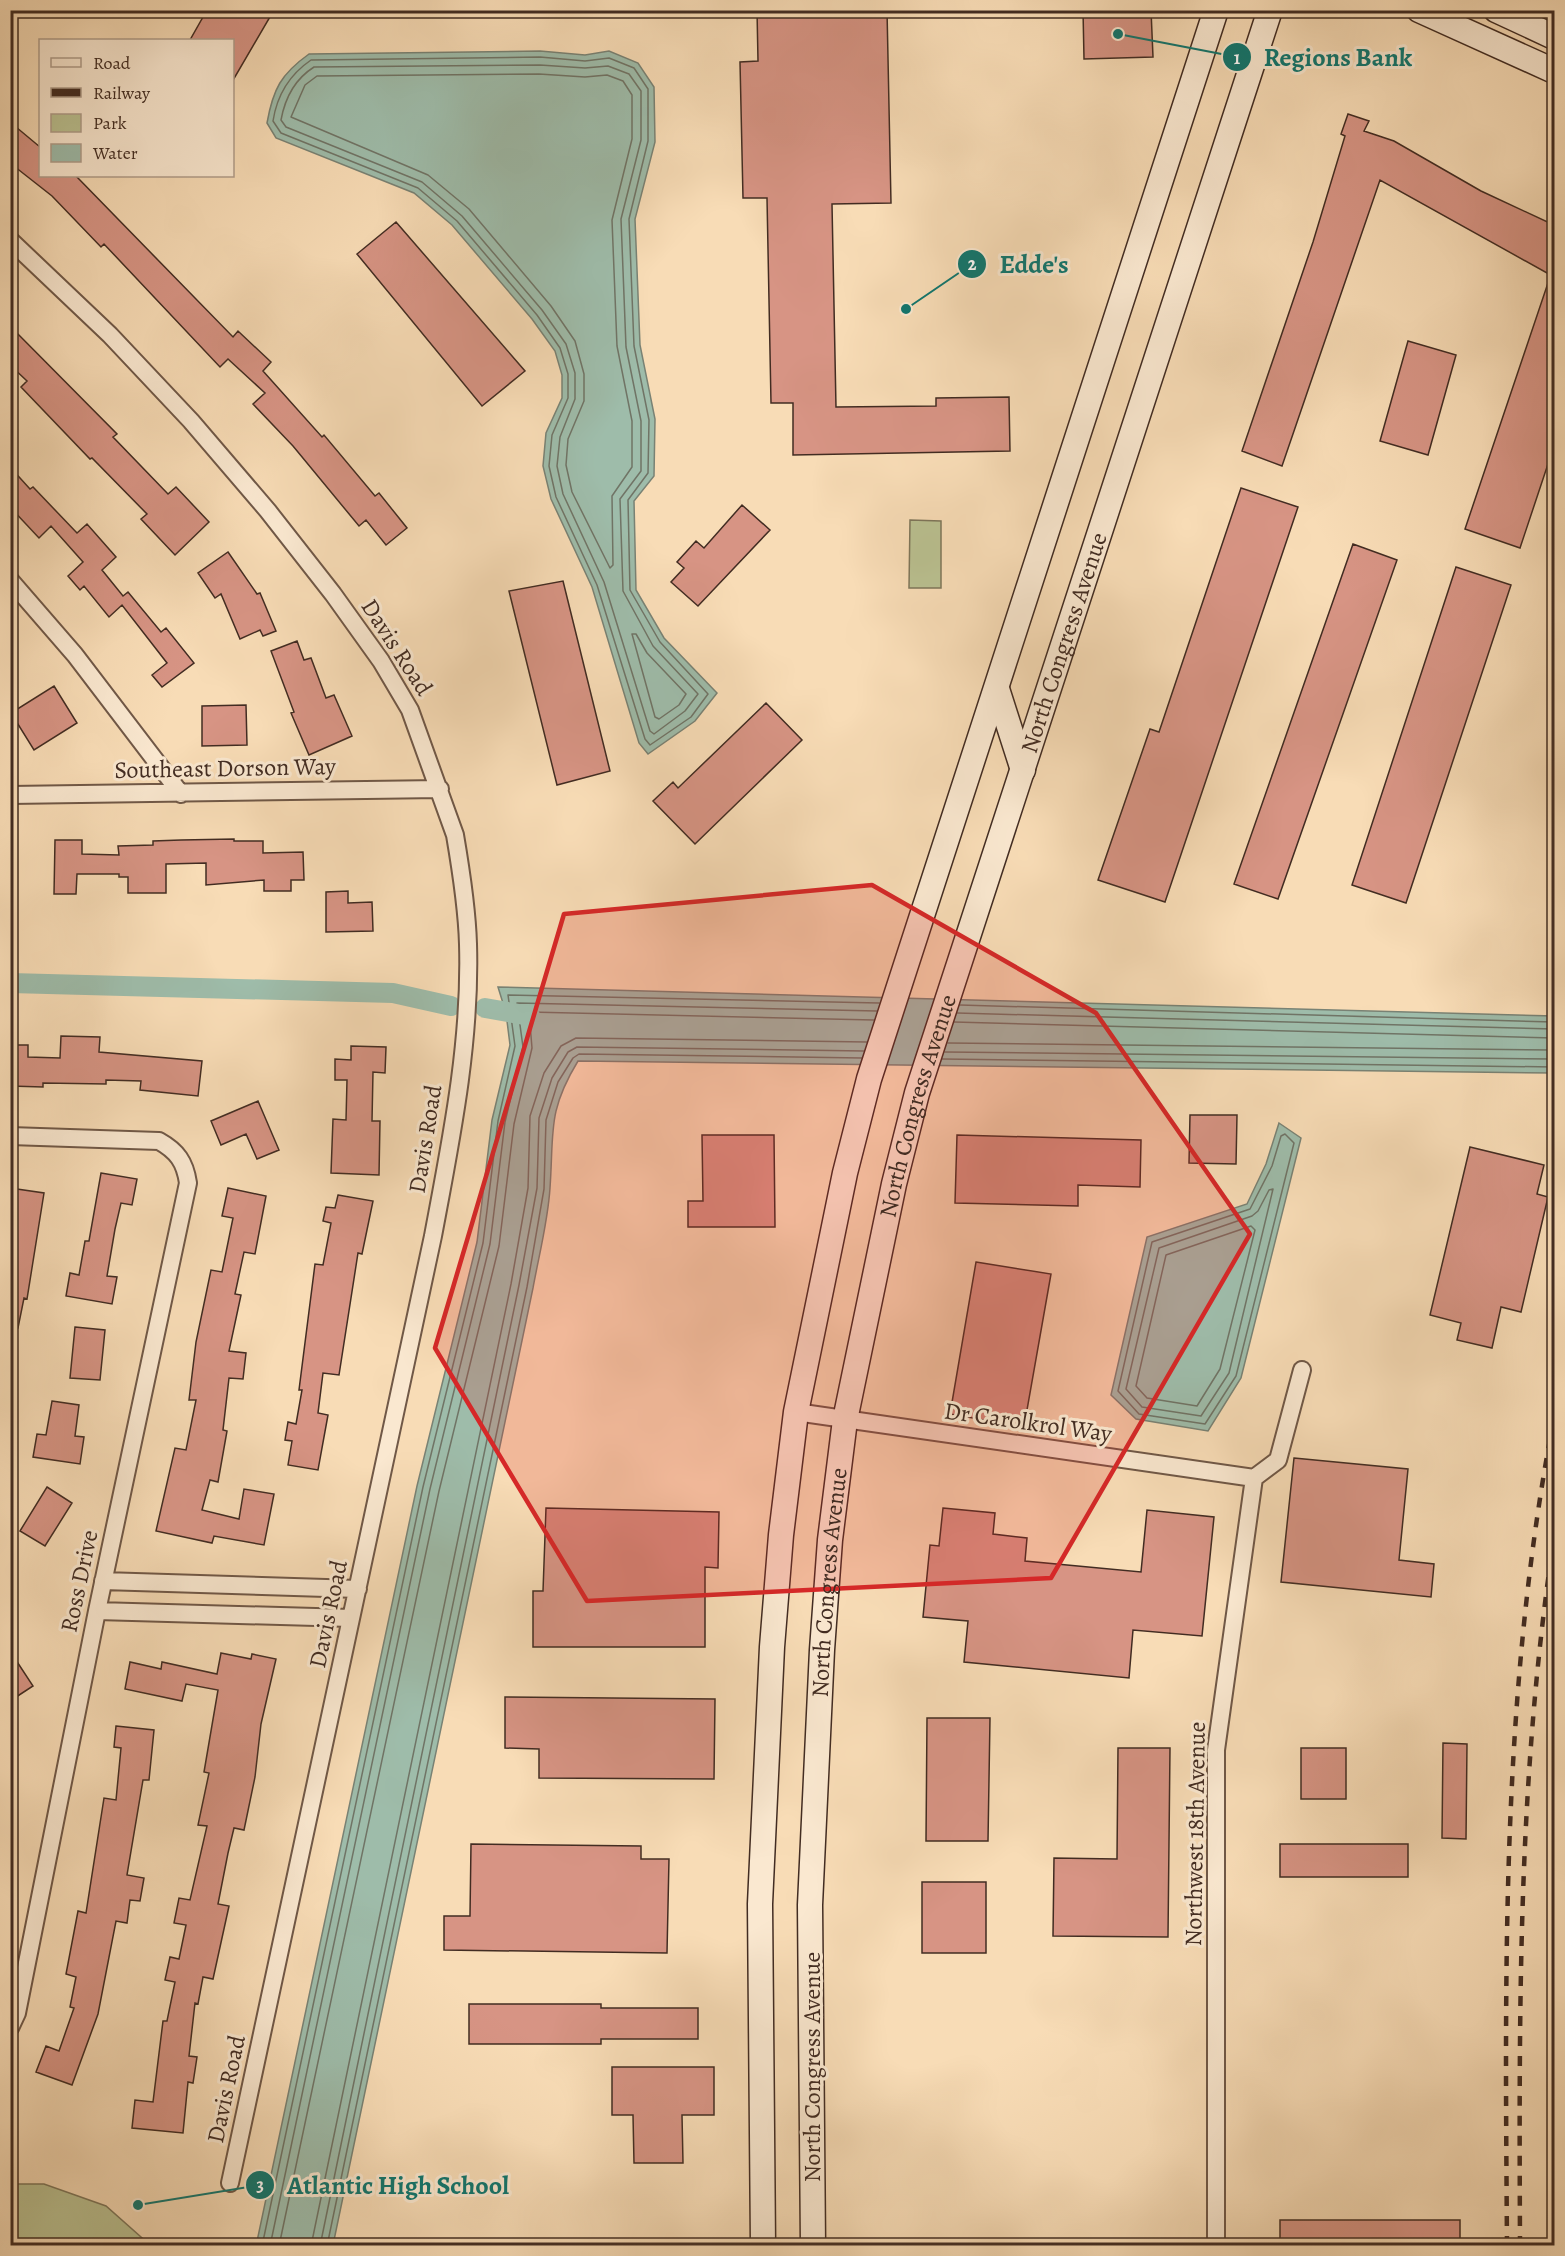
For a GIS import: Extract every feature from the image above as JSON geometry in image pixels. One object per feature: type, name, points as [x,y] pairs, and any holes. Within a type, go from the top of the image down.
[{"type":"main road","name":"North Congress Avenue","points":[[764,2246],[760,1904],[772,1647],[781,1535],[796,1412],[845,1173],[869,1079],[1216,10]]},
{"type":"main road","name":"North Congress Avenue","points":[[813,2246],[810,1905],[822,1639],[830,1540],[845,1420],[894,1184],[917,1093],[1270,10]]},
{"type":"main road","points":[[1419,10],[1554,71]]},
{"type":"main road","points":[[1496,10],[1554,37]]},
{"type":"main road","points":[[997,689],[1023,770]]},
{"type":"street","name":"Davis Road","points":[[10,240],[110,335],[191,421],[319,575],[381,661],[410,710],[456,835],[468,944],[458,1108],[433,1236],[230,2183]]},
{"type":"street","points":[[10,580],[75,654],[181,794]]},
{"type":"street","name":"Southeast Dorson Way","points":[[10,795],[440,789]]},
{"type":"street","name":"Ross Drive","points":[[10,1136],[146,1138],[159,1141],[171,1147],[180,1157],[188,1183],[103,1581],[17,2013],[10,2028]]},
{"type":"street","points":[[1254,1478],[1278,1460],[1302,1370]]},
{"type":"street","name":"Dr Carolkrol Way","points":[[796,1412],[1254,1478]]},
{"type":"street","name":"Northwest 18th Avenue","points":[[1216,2246],[1216,1750],[1254,1478]]},
{"type":"street","points":[[103,1581],[357,1589]]},
{"type":"street","points":[[97,1611],[351,1618]]},
{"type":"highlighted area","points":[[872,885],[1096,1013],[1250,1234],[1051,1578],[587,1601],[435,1348],[564,914]]},
{"type":"green space","points":[[910,520],[941,521],[941,588],[909,588]]},
{"type":"green space","points":[[11,2184],[44,2184],[106,2206],[150,2245],[11,2245]]},
{"type":"water","points":[[540,51],[585,55],[609,51],[638,63],[654,87],[655,142],[635,219],[640,345],[655,419],[654,476],[634,501],[636,590],[664,638],[717,693],[695,721],[648,754],[639,743],[592,587],[551,499],[543,466],[546,433],[562,398],[562,375],[555,351],[532,319],[452,225],[414,193],[276,138],[267,123],[272,101],[280,83],[291,68],[309,54]]},
{"type":"water","points":[[498,987],[1554,1016],[1554,1073],[578,1061],[561,1094],[554,1123],[549,1200],[543,1238],[333,2245],[256,2246],[417,1486],[477,1242],[492,1120],[510,1045],[506,1013]]},
{"type":"water","points":[[1279,1123],[1301,1138],[1241,1378],[1208,1431],[1136,1419],[1111,1395],[1147,1237],[1247,1204],[1266,1164]]},
{"type":"building","points":[[207,10],[274,10],[234,79],[234,39],[191,39]]},
{"type":"building","points":[[757,10],[887,10],[891,203],[832,204],[836,407],[936,406],[936,398],[1009,397],[1010,451],[793,455],[793,403],[771,403],[767,198],[743,198],[740,62],[758,61]]},
{"type":"building","points":[[1083,10],[1151,10],[1153,57],[1084,59]]},
{"type":"building","points":[[1348,114],[1369,121],[1364,131],[1394,141],[1481,191],[1554,225],[1554,263],[1547,273],[1380,180],[1282,466],[1242,451],[1313,242],[1345,136],[1341,134]]},
{"type":"building","points":[[10,122],[39,146],[39,177],[77,177],[233,337],[238,331],[271,362],[263,371],[322,437],[324,435],[375,496],[379,493],[407,528],[386,545],[366,520],[359,526],[293,446],[253,404],[265,393],[228,359],[220,367],[104,244],[101,247],[52,196],[10,163]]},
{"type":"building","points":[[396,222],[525,371],[482,406],[357,254]]},
{"type":"building","points":[[1552,271],[1554,272],[1554,446],[1520,548],[1465,529]]},
{"type":"building","points":[[10,326],[117,434],[113,437],[168,494],[176,487],[209,522],[175,555],[141,519],[147,514],[21,387],[27,381],[10,365]]},
{"type":"building","points":[[1408,341],[1456,355],[1428,455],[1380,441]]},
{"type":"building","points":[[10,467],[30,489],[33,487],[77,533],[87,524],[116,557],[102,570],[123,596],[128,592],[161,632],[166,628],[194,663],[162,687],[152,675],[167,663],[122,605],[109,617],[84,586],[80,590],[68,576],[83,562],[51,526],[39,538],[10,507]]},
{"type":"building","points":[[1241,488],[1298,507],[1165,902],[1098,880],[1150,729],[1159,732]]},
{"type":"building","points":[[742,505],[770,530],[698,606],[671,582],[684,568],[677,562],[696,541],[704,548]]},
{"type":"building","points":[[1353,544],[1397,560],[1278,899],[1234,884]]},
{"type":"building","points":[[228,552],[257,594],[260,593],[276,631],[263,636],[260,630],[240,639],[221,594],[215,598],[198,573]]},
{"type":"building","points":[[1456,567],[1511,585],[1406,903],[1352,885]]},
{"type":"building","points":[[563,581],[610,771],[557,785],[509,591]]},
{"type":"building","points":[[297,641],[304,660],[311,658],[326,698],[334,695],[352,736],[309,755],[291,713],[294,712],[271,651]]},
{"type":"building","points":[[54,686],[77,723],[34,750],[11,713]]},
{"type":"building","points":[[766,703],[802,740],[695,844],[653,801],[673,782],[678,788]]},
{"type":"building","points":[[246,705],[247,745],[202,746],[202,706]]},
{"type":"building","points":[[234,839],[234,841],[263,841],[263,853],[303,852],[304,880],[291,880],[291,891],[264,891],[264,880],[206,885],[206,863],[166,864],[166,893],[128,893],[128,877],[119,877],[119,874],[77,874],[76,894],[54,894],[55,840],[82,840],[82,854],[119,855],[118,846],[153,845],[153,841]]},
{"type":"building","points":[[348,891],[348,903],[372,902],[373,931],[326,932],[326,892]]},
{"type":"building","points":[[61,1036],[100,1037],[99,1052],[202,1061],[198,1096],[140,1090],[141,1081],[106,1080],[106,1084],[43,1083],[43,1087],[10,1086],[10,1045],[28,1045],[28,1057],[60,1058]]},
{"type":"building","points":[[351,1046],[386,1047],[385,1073],[373,1072],[372,1121],[380,1121],[379,1175],[331,1173],[333,1119],[346,1120],[347,1080],[335,1080],[335,1059],[351,1060]]},
{"type":"building","points":[[258,1101],[279,1150],[257,1159],[246,1134],[221,1145],[211,1121]]},
{"type":"building","points":[[1190,1115],[1237,1115],[1236,1164],[1189,1163]]},
{"type":"building","points":[[702,1135],[774,1135],[775,1227],[688,1227],[688,1201],[703,1201]]},
{"type":"building","points":[[957,1135],[1141,1140],[1140,1187],[1078,1185],[1078,1206],[955,1203]]},
{"type":"building","points":[[1470,1147],[1544,1165],[1537,1194],[1548,1197],[1521,1312],[1501,1307],[1492,1348],[1457,1340],[1461,1323],[1430,1315]]},
{"type":"building","points":[[101,1173],[137,1179],[132,1205],[121,1203],[115,1229],[107,1276],[117,1277],[112,1304],[66,1296],[70,1273],[79,1275],[85,1241],[89,1241]]},
{"type":"building","points":[[10,1188],[44,1193],[27,1299],[24,1298],[18,1328],[10,1327]]},
{"type":"building","points":[[228,1188],[266,1196],[255,1254],[244,1252],[235,1294],[241,1295],[229,1351],[246,1353],[243,1379],[229,1378],[223,1430],[227,1431],[218,1482],[210,1480],[202,1510],[239,1519],[244,1489],[274,1494],[264,1545],[214,1536],[212,1543],[156,1531],[175,1448],[186,1450],[196,1400],[189,1400],[196,1342],[211,1270],[222,1272],[233,1218],[222,1216]]},
{"type":"building","points":[[338,1195],[373,1201],[362,1254],[358,1253],[339,1375],[323,1373],[318,1413],[328,1415],[318,1470],[288,1465],[292,1441],[285,1440],[288,1422],[296,1424],[302,1390],[299,1390],[315,1264],[323,1265],[331,1223],[323,1221],[326,1207],[335,1208]]},
{"type":"building","points":[[976,1262],[1051,1274],[1024,1427],[950,1414]]},
{"type":"building","points":[[75,1327],[105,1330],[100,1380],[70,1378]]},
{"type":"building","points":[[52,1401],[79,1405],[75,1436],[84,1437],[80,1464],[33,1457],[37,1434],[46,1435]]},
{"type":"building","points":[[1294,1458],[1408,1469],[1399,1560],[1434,1564],[1431,1597],[1281,1582]]},
{"type":"building","points":[[47,1487],[72,1503],[45,1546],[20,1531]]},
{"type":"building","points":[[546,1508],[719,1512],[718,1568],[705,1567],[705,1647],[533,1647],[533,1591],[543,1591]]},
{"type":"building","points":[[943,1508],[995,1513],[993,1534],[1027,1538],[1025,1561],[1141,1572],[1147,1510],[1214,1517],[1202,1636],[1133,1630],[1129,1678],[964,1662],[968,1621],[923,1617],[930,1545],[939,1546]]},
{"type":"building","points":[[10,1651],[33,1686],[10,1701]]},
{"type":"building","points":[[221,1653],[251,1659],[252,1654],[276,1659],[261,1724],[255,1777],[244,1830],[234,1828],[228,1853],[218,1904],[229,1906],[213,1979],[203,1977],[198,2004],[195,2003],[189,2056],[197,2057],[193,2083],[188,2082],[183,2133],[132,2128],[135,2100],[153,2102],[163,2021],[167,2021],[175,1982],[165,1980],[170,1957],[179,1959],[186,1925],[174,1923],[179,1898],[190,1900],[207,1826],[198,1825],[209,1773],[204,1772],[218,1690],[186,1684],[182,1701],[125,1689],[130,1662],[161,1669],[162,1662],[217,1674]]},
{"type":"building","points":[[505,1697],[715,1699],[714,1779],[539,1778],[539,1749],[505,1748]]},
{"type":"building","points":[[927,1718],[990,1718],[988,1841],[926,1841]]},
{"type":"building","points":[[116,1726],[154,1730],[149,1780],[143,1780],[127,1875],[144,1878],[140,1901],[130,1900],[127,1923],[116,1921],[98,2014],[72,2085],[36,2072],[46,2046],[59,2051],[74,2008],[70,2007],[76,1977],[66,1974],[78,1911],[86,1913],[104,1798],[116,1800],[121,1748],[114,1747]]},
{"type":"building","points":[[1443,1743],[1467,1744],[1466,1839],[1442,1838]]},
{"type":"building","points":[[1118,1748],[1170,1748],[1168,1937],[1053,1936],[1054,1858],[1117,1859]]},
{"type":"building","points":[[1301,1748],[1346,1748],[1346,1799],[1301,1799]]},
{"type":"building","points":[[471,1844],[641,1846],[641,1859],[669,1859],[667,1953],[444,1950],[444,1916],[470,1916]]},
{"type":"building","points":[[1280,1844],[1408,1844],[1408,1877],[1280,1877]]},
{"type":"building","points":[[922,1882],[986,1882],[986,1953],[922,1953]]},
{"type":"building","points":[[469,2004],[601,2004],[601,2008],[698,2008],[698,2039],[601,2039],[601,2044],[469,2044]]},
{"type":"building","points":[[612,2067],[714,2067],[714,2115],[682,2115],[683,2163],[634,2163],[633,2115],[612,2115]]},
{"type":"building","points":[[1280,2220],[1460,2220],[1460,2246],[1280,2246]]},
{"type":"waterway","points":[[10,983],[393,993],[451,1006]]},
{"type":"waterway","points":[[485,1008],[530,1016]]},
{"type":"railway","points":[[1507,2246],[1507,1934],[1515,1727],[1524,1623],[1537,1521],[1554,1418]]},
{"type":"railway","points":[[1520,2246],[1521,1979],[1527,1803],[1533,1715],[1554,1538]]},
{"type":"place","name":"Regions Bank","points":[[1118,34]]},
{"type":"place","name":"Edde's","points":[[906,309]]},
{"type":"place","name":"Atlantic High School","points":[[138,2205]]}]
